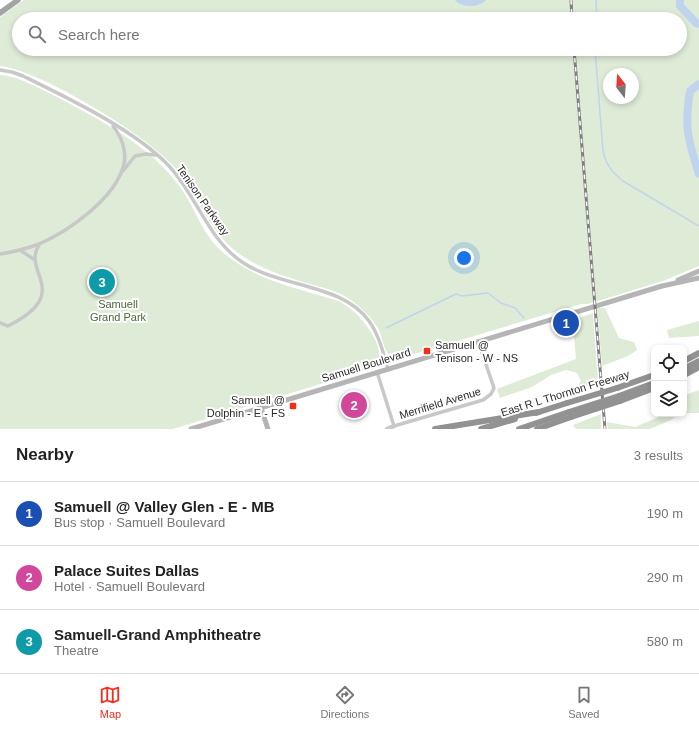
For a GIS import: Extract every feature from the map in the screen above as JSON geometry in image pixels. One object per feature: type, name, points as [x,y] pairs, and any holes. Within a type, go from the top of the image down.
[{"type":"highway","points":[[687,359],[699,353]]},
{"type":"highway","points":[[687,367],[699,361]]},
{"type":"highway","points":[[687,373],[699,367]]},
{"type":"highway","name":"East R L Thornton Freeway","points":[[481,429],[617,388],[651,376]]},
{"type":"highway","points":[[619,398],[651,384]]},
{"type":"highway","name":"East R L Thornton Freeway","points":[[537,429],[570,415],[651,389]]},
{"type":"highway","points":[[435,429],[539,412]]},
{"type":"highway","points":[[519,429],[570,415]]},
{"type":"main road","points":[[0,13],[18,0]]},
{"type":"main road","name":"Samuell Boulevard","points":[[662,286],[699,271]]},
{"type":"main road","name":"Samuell Boulevard","points":[[191,429],[662,286],[699,278]]},
{"type":"main road","points":[[261,408],[268,429]]},
{"type":"street","name":"Tenison Parkway","points":[[0,70],[23,76],[112,124],[158,156],[180,180],[210,230],[242,262],[273,277],[337,296],[356,308],[369,321],[375,331],[388,369]]},
{"type":"street","points":[[112,124],[120,136],[124,149],[124,163],[119,177]]},
{"type":"street","points":[[0,254],[39,244],[63,232],[84,217],[101,200],[135,156],[146,154],[158,156]]},
{"type":"street","points":[[0,323],[8,326],[27,316],[36,307],[42,293],[43,286],[35,261],[36,249],[39,244]]},
{"type":"street","points":[[20,250],[35,261]]},
{"type":"street","name":"Merrifield Avenue","points":[[387,429],[483,400],[491,394],[494,388],[478,341]]},
{"type":"street","points":[[376,372],[394,426]]},
{"type":"green space","points":[[24,0],[699,0],[699,266],[663,281],[394,360],[388,354],[380,332],[371,318],[351,300],[336,292],[293,279],[246,259],[228,244],[219,234],[211,224],[183,179],[175,168],[162,155],[119,123],[93,107],[41,79],[18,70],[0,66],[0,17]]},
{"type":"green space","name":"Samuell Grand Park","points":[[0,75],[14,77],[34,85],[105,123],[138,145],[168,172],[180,187],[186,195],[205,231],[217,247],[237,263],[265,278],[339,301],[346,306],[361,319],[374,336],[378,345],[379,363],[373,368],[173,429],[0,429]]},
{"type":"green space","points":[[597,308],[605,308],[619,338],[634,342],[637,350],[628,356],[602,366]]},
{"type":"green space","points":[[593,313],[598,384],[565,394],[577,387],[581,381],[577,373],[566,370],[551,375],[532,387],[500,398],[497,389],[576,359],[573,325],[558,329],[557,326]]},
{"type":"green space","points":[[699,321],[699,336],[669,338],[667,330]]},
{"type":"green space","points":[[699,390],[699,413],[687,413],[687,394]]},
{"type":"green space","points":[[601,414],[601,429],[576,429],[573,425]]},
{"type":"green space","points":[[659,417],[676,417],[650,429],[608,429],[607,422],[635,427]]},
{"type":"water","points":[[455,0],[486,0],[475,6],[466,6]]},
{"type":"waterway","points":[[596,0],[597,12]]},
{"type":"waterway","points":[[680,0],[680,6],[686,12]]},
{"type":"waterway","points":[[687,13],[696,23],[699,24]]},
{"type":"waterway","points":[[596,56],[603,151],[608,164],[623,181],[699,226]]},
{"type":"waterway","points":[[699,84],[690,91],[687,114],[688,133],[699,174]]},
{"type":"waterway","points":[[386,328],[456,294],[462,296],[488,293],[501,303],[515,308],[524,318]]},
{"type":"railway","points":[[571,0],[572,12]]},
{"type":"railway","points":[[575,56],[605,429]]},
{"type":"place","name":"Samuell-Grand Amphitheatre","points":[[102,282]]},
{"type":"place","name":"Samuell @ Valley Glen - E - MB","points":[[566,323]]},
{"type":"place","name":"Samuell @ Tenison - W - NS","points":[[427,351]]},
{"type":"place","name":"Palace Suites Dallas","points":[[354,405]]},
{"type":"place","name":"Samuell @ Dolphin - E - FS","points":[[293,406]]}]
